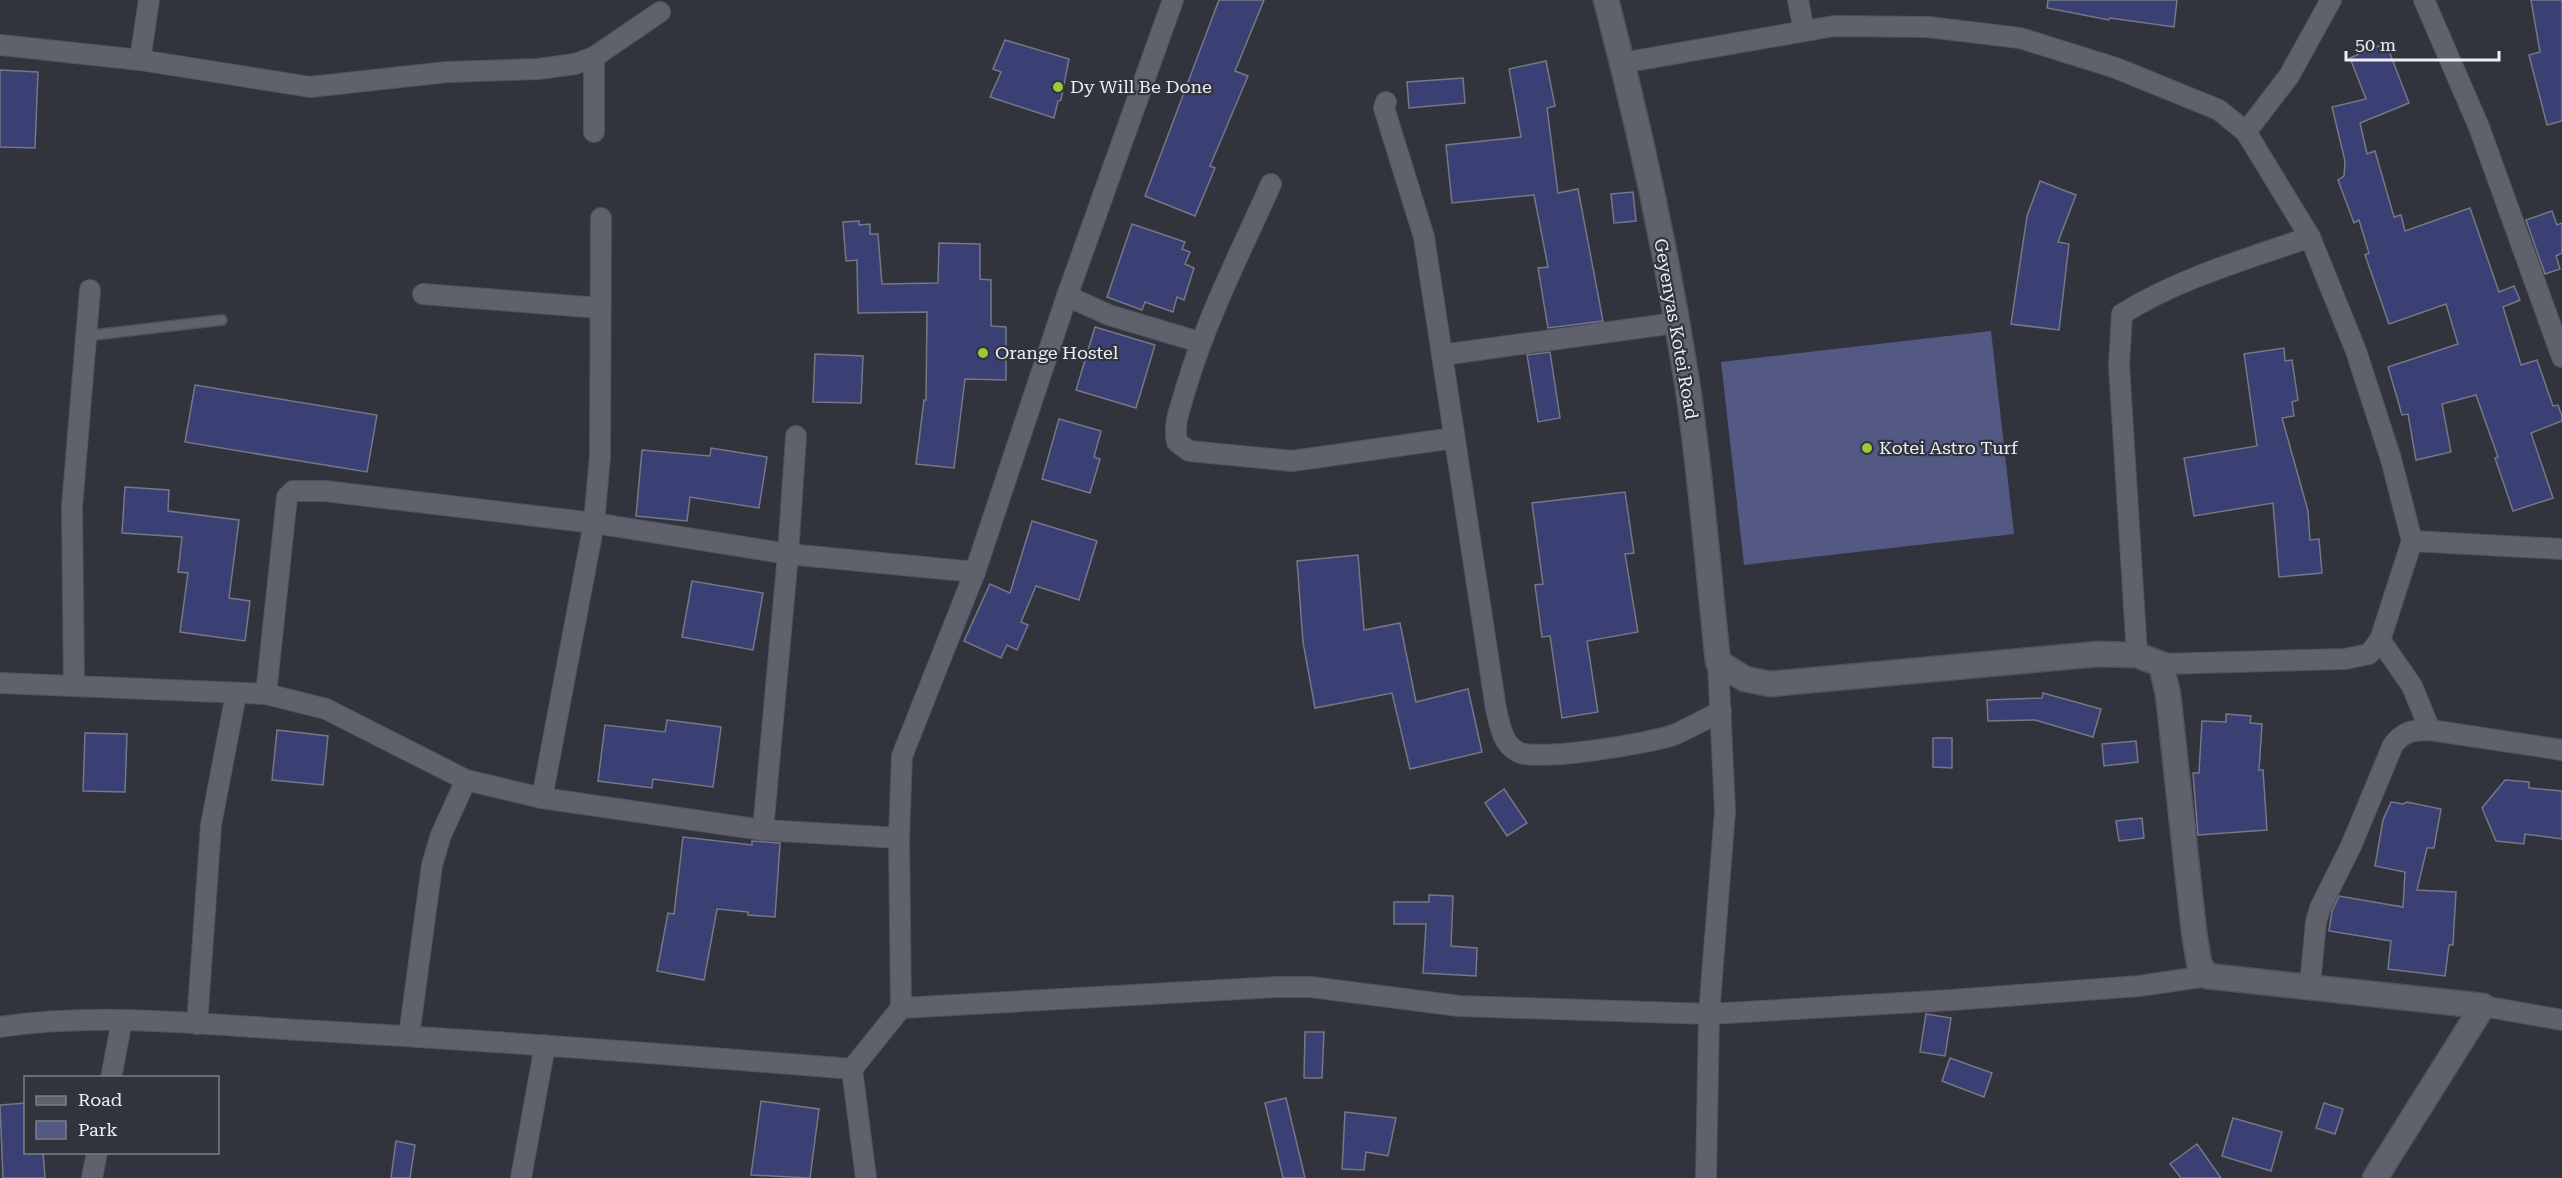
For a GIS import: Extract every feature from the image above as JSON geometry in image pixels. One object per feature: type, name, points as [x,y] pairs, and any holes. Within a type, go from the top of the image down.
[{"type":"street","points":[[140,60],[149,0]]},
{"type":"street","points":[[866,1178],[852,1069],[901,1008],[898,838],[902,756],[975,572],[1067,296],[1173,0]]},
{"type":"street","name":"Geyenyas Kotei Road","points":[[1606,0],[1623,63],[1676,323],[1696,448],[1719,662]]},
{"type":"street","points":[[1798,0],[1804,31]]},
{"type":"street","points":[[2246,132],[2289,76],[2331,0]]},
{"type":"street","points":[[2424,0],[2479,128],[2562,357]]},
{"type":"street","points":[[0,45],[140,60],[310,87],[447,72],[560,67],[594,57],[660,12]]},
{"type":"street","points":[[1623,63],[1834,26],[1907,26],[2020,38],[2116,68],[2219,110],[2246,132],[2310,237],[2356,351],[2391,459],[2412,541],[2380,640],[2369,654],[2344,659],[2162,664],[2137,655],[2087,655],[1779,684],[1745,679],[1719,662]]},
{"type":"street","points":[[594,57],[594,132]]},
{"type":"street","points":[[1386,102],[1384,108],[1424,237],[1496,709],[1504,741],[1518,753],[1536,756],[1606,748],[1674,735],[1721,711]]},
{"type":"street","points":[[1271,184],[1199,342],[1175,430],[1177,442],[1189,451],[1292,461],[1454,438]]},
{"type":"street","points":[[542,798],[594,523],[600,456],[601,218]]},
{"type":"street","points":[[2137,655],[2119,365],[2122,314],[2142,302],[2185,283],[2310,237]]},
{"type":"street","points":[[74,685],[72,507],[90,290]]},
{"type":"street","points":[[423,294],[600,308]]},
{"type":"street","points":[[1067,296],[1109,315],[1199,342]]},
{"type":"street","points":[[1442,355],[1676,323]]},
{"type":"street","points":[[763,830],[788,554],[796,436]]},
{"type":"street","points":[[266,694],[287,497],[293,491],[325,491],[594,523],[788,554],[975,572]]},
{"type":"street","points":[[2412,541],[2562,549]]},
{"type":"street","points":[[2380,640],[2412,686],[2430,730]]},
{"type":"street","points":[[1706,1178],[1709,1014],[1725,811],[1719,662]]},
{"type":"street","points":[[2162,664],[2168,694],[2194,932],[2199,963],[2207,976]]},
{"type":"street","points":[[0,682],[266,694],[326,709],[466,780],[542,798],[763,830],[898,838]]},
{"type":"street","points":[[197,1024],[211,825],[236,694]]},
{"type":"street","points":[[2310,985],[2316,922],[2320,908],[2351,846],[2393,745],[2401,734],[2415,730],[2430,730],[2562,750]]},
{"type":"street","points":[[409,1036],[432,865],[441,835],[466,780]]},
{"type":"street","points":[[901,1008],[1311,987],[1459,1006],[1709,1014],[1975,999],[2139,986],[2207,976],[2310,985],[2484,1006],[2562,1020]]},
{"type":"street","points":[[2375,1178],[2484,1006]]},
{"type":"street","points":[[111,1076],[122,1020]]},
{"type":"street","points":[[0,1027],[37,1021],[122,1020],[545,1045],[852,1069]]},
{"type":"street","points":[[521,1178],[545,1045]]},
{"type":"street","points":[[92,1178],[97,1154]]},
{"type":"lane","points":[[85,336],[222,320]]},
{"type":"green space","name":"Kotei Astro Turf","points":[[1991,331],[2014,534],[1744,565],[1721,362]]},
{"type":"building","points":[[1219,0],[1264,0],[1235,71],[1248,76],[1210,166],[1215,168],[1195,216],[1145,196]]},
{"type":"building","points":[[2048,0],[2177,0],[2174,27],[2110,18],[2109,20],[2047,8]]},
{"type":"building","points":[[2531,0],[2562,0],[2562,121],[2547,125],[2529,55],[2540,52]]},
{"type":"building","points":[[1005,40],[1069,59],[1061,100],[1058,101],[1054,118],[990,97],[1001,72],[993,69]]},
{"type":"building","points":[[2386,43],[2409,103],[2360,123],[2367,154],[2375,151],[2394,217],[2401,215],[2405,231],[2470,208],[2499,292],[2514,286],[2520,300],[2503,307],[2521,365],[2537,360],[2553,406],[2558,405],[2562,416],[2562,421],[2531,433],[2553,498],[2513,511],[2495,458],[2498,457],[2476,395],[2442,404],[2451,452],[2416,460],[2408,414],[2402,415],[2388,367],[2458,344],[2446,304],[2389,324],[2365,255],[2369,253],[2359,220],[2354,223],[2338,180],[2344,176],[2345,161],[2332,107],[2366,99],[2350,58]]},
{"type":"building","points":[[1546,61],[1555,106],[1547,108],[1558,193],[1578,189],[1603,321],[1548,328],[1538,268],[1548,267],[1534,195],[1452,203],[1446,145],[1521,137],[1509,69]]},
{"type":"building","points":[[0,70],[38,72],[35,148],[0,147]]},
{"type":"building","points":[[1463,78],[1465,103],[1409,108],[1407,82]]},
{"type":"building","points":[[2040,181],[2076,195],[2058,242],[2069,244],[2059,330],[2011,324],[2027,216]]},
{"type":"building","points":[[1633,192],[1636,221],[1614,223],[1611,194]]},
{"type":"building","points":[[2552,211],[2557,225],[2562,223],[2562,253],[2556,256],[2560,269],[2545,274],[2526,220]]},
{"type":"building","points":[[859,221],[859,225],[870,224],[870,234],[878,234],[882,284],[938,283],[939,243],[980,244],[980,279],[991,280],[991,326],[1006,327],[1006,380],[965,379],[954,468],[916,464],[924,400],[926,400],[927,312],[858,313],[857,260],[846,261],[843,222]]},
{"type":"building","points":[[1132,224],[1185,242],[1182,249],[1190,252],[1185,264],[1194,268],[1184,300],[1177,297],[1173,312],[1145,302],[1142,310],[1107,297]]},
{"type":"building","points":[[1095,327],[1155,345],[1136,408],[1076,390]]},
{"type":"building","points":[[2284,348],[2285,361],[2292,360],[2298,400],[2292,402],[2294,416],[2282,418],[2308,511],[2310,540],[2319,539],[2322,573],[2279,577],[2273,503],[2194,516],[2184,458],[2257,446],[2244,354]]},
{"type":"building","points":[[1550,352],[1560,418],[1538,422],[1527,355]]},
{"type":"building","points":[[815,354],[863,356],[861,403],[813,402]]},
{"type":"building","points":[[195,385],[377,415],[367,472],[185,442]]},
{"type":"building","points":[[1059,419],[1101,431],[1094,457],[1100,459],[1090,493],[1042,479]]},
{"type":"building","points":[[711,448],[767,457],[759,508],[690,497],[687,521],[636,516],[642,450],[710,456]]},
{"type":"building","points":[[125,487],[169,490],[168,511],[239,520],[229,598],[250,601],[245,641],[180,632],[188,573],[178,572],[182,537],[122,533]]},
{"type":"building","points":[[1625,492],[1634,553],[1625,554],[1638,632],[1587,641],[1598,712],[1562,718],[1550,636],[1542,637],[1535,585],[1543,584],[1532,503]]},
{"type":"building","points":[[1032,521],[1097,541],[1079,600],[1036,586],[1021,622],[1028,625],[1017,650],[1007,645],[1001,658],[964,641],[990,584],[1010,593]]},
{"type":"building","points":[[1358,555],[1364,630],[1400,623],[1416,702],[1468,689],[1482,752],[1410,769],[1392,693],[1315,708],[1303,642],[1297,561]]},
{"type":"building","points":[[692,581],[763,593],[753,650],[682,637]]},
{"type":"building","points":[[2043,693],[2101,709],[2093,737],[2035,720],[1988,721],[1987,700],[2042,698]]},
{"type":"building","points":[[2226,714],[2251,716],[2250,723],[2262,724],[2259,770],[2263,770],[2267,830],[2198,835],[2193,773],[2199,773],[2202,721],[2226,722]]},
{"type":"building","points":[[667,720],[721,727],[713,787],[653,779],[652,788],[598,781],[605,725],[665,732]]},
{"type":"building","points":[[277,730],[328,736],[323,785],[272,780]]},
{"type":"building","points":[[85,733],[127,734],[125,792],[83,791]]},
{"type":"building","points":[[1933,738],[1952,738],[1952,768],[1933,767]]},
{"type":"building","points":[[2136,741],[2138,762],[2104,766],[2102,744]]},
{"type":"building","points":[[2505,780],[2529,782],[2529,788],[2562,791],[2562,839],[2525,834],[2524,844],[2496,841],[2482,808]]},
{"type":"building","points":[[1504,789],[1527,823],[1507,836],[1485,803]]},
{"type":"building","points":[[2391,802],[2403,804],[2407,802],[2441,809],[2434,848],[2427,848],[2417,890],[2456,892],[2453,945],[2449,945],[2445,976],[2388,969],[2391,941],[2329,931],[2332,911],[2339,896],[2403,907],[2405,872],[2375,866],[2383,820]]},
{"type":"building","points":[[2142,818],[2144,838],[2119,841],[2116,821]]},
{"type":"building","points":[[683,837],[752,845],[752,841],[780,843],[775,917],[717,909],[704,980],[657,971],[668,913],[674,914]]},
{"type":"building","points":[[1429,895],[1453,896],[1451,946],[1477,948],[1476,976],[1423,973],[1426,924],[1394,924],[1394,902],[1429,902]]},
{"type":"building","points":[[1926,1014],[1951,1018],[1945,1056],[1920,1052]]},
{"type":"building","points":[[1305,1032],[1324,1032],[1322,1078],[1304,1078]]},
{"type":"building","points":[[1950,1058],[1992,1073],[1984,1097],[1942,1081]]},
{"type":"building","points":[[1286,1098],[1305,1178],[1283,1178],[1265,1103]]},
{"type":"building","points":[[761,1101],[819,1109],[810,1178],[751,1175]]},
{"type":"building","points":[[24,1103],[24,1154],[43,1154],[45,1178],[3,1178],[0,1105]]},
{"type":"building","points":[[2324,1103],[2343,1109],[2335,1134],[2316,1128]]},
{"type":"building","points":[[1345,1112],[1396,1118],[1388,1156],[1366,1152],[1364,1170],[1342,1169]]},
{"type":"building","points":[[2233,1118],[2282,1132],[2271,1171],[2222,1156]]},
{"type":"building","points":[[396,1141],[415,1145],[410,1178],[391,1178]]},
{"type":"building","points":[[2197,1144],[2221,1178],[2181,1178],[2170,1164]]},
{"type":"place","name":"Dy Will Be Done","points":[[1058,87]]},
{"type":"place","name":"Orange Hostel","points":[[983,353]]},
{"type":"place","name":"Kotei Astro Turf","points":[[1867,448]]}]
